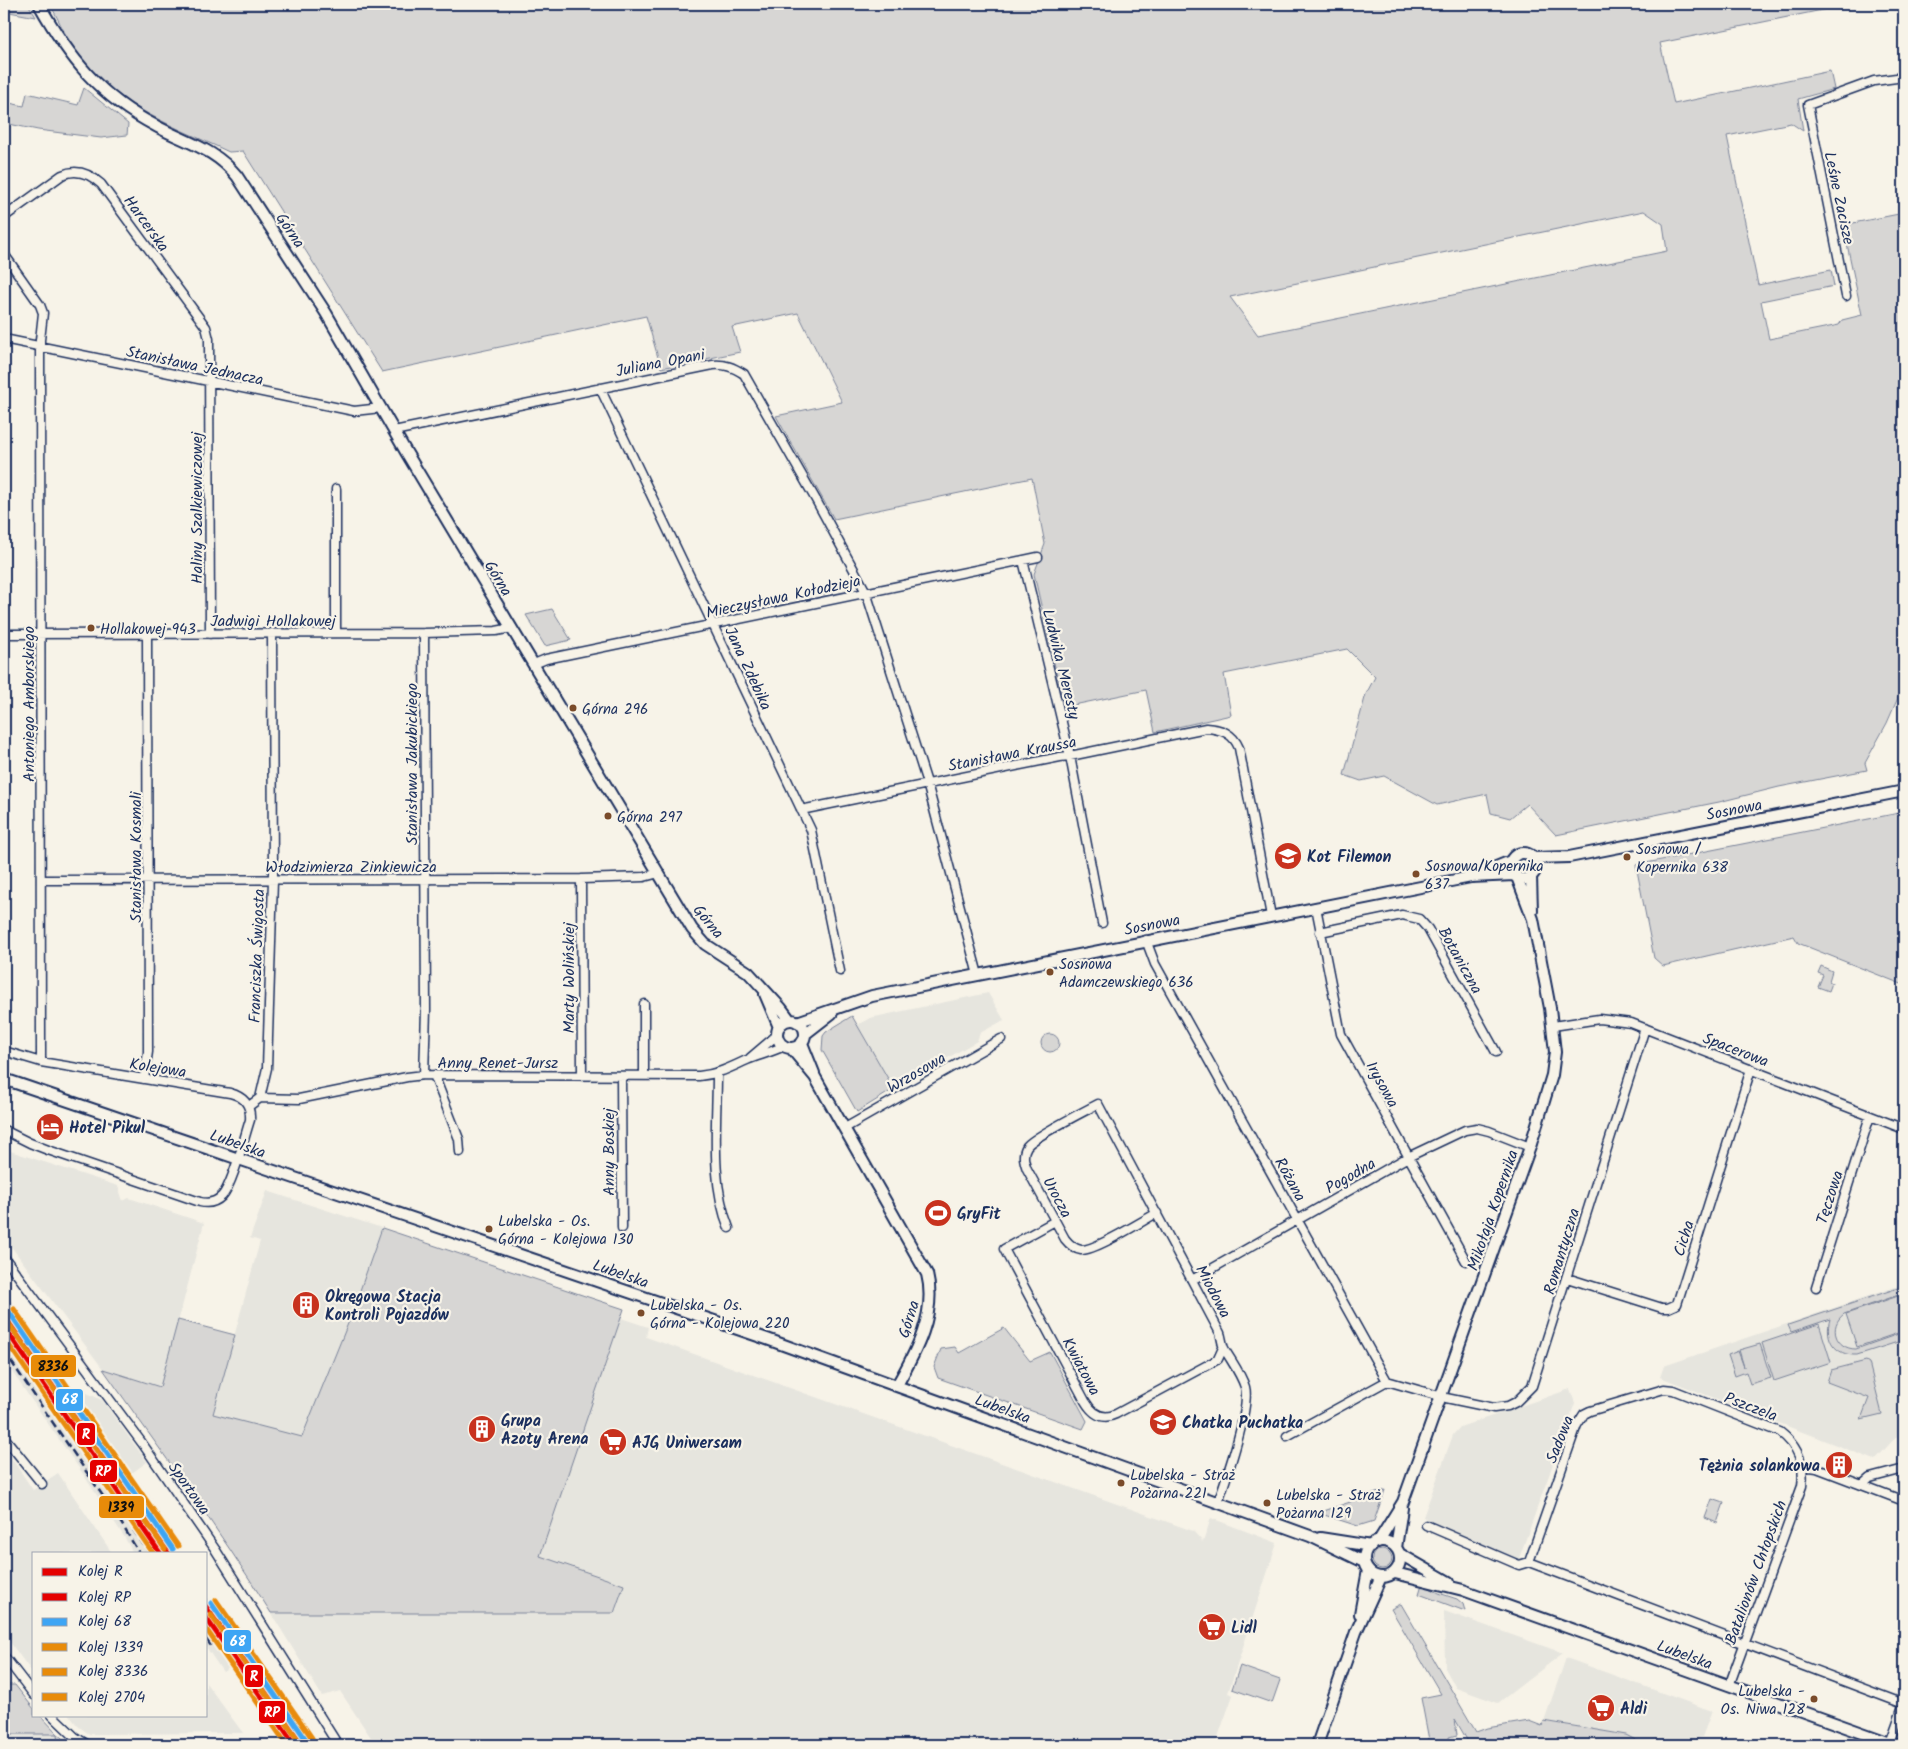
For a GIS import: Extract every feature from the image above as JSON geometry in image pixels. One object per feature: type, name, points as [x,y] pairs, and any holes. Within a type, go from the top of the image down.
[{"type":"street","name":"Górna","points":[[39,4],[55,33],[94,82],[114,99],[158,128],[208,150],[237,176],[314,292],[394,431],[692,929],[705,944],[748,972],[793,1021]]},
{"type":"street","name":"Leśne Zacisze","points":[[1846,296],[1808,105],[1874,81],[1904,77]]},
{"type":"street","name":"Harcerska","points":[[4,217],[62,175],[69,172],[82,172],[93,177],[101,184],[206,327],[209,339],[209,382]]},
{"type":"street","name":"Antoniego Amborskiego","points":[[4,254],[40,305],[43,313],[40,347],[41,1062]]},
{"type":"street","name":"Stanisława Jednacza","points":[[4,339],[354,411],[381,408]]},
{"type":"street","name":"Juliana Opani","points":[[394,431],[713,365],[724,364],[734,367],[744,374],[866,592],[927,783],[978,975]]},
{"type":"street","name":"Haliny Szalkiewiczowej","points":[[209,382],[210,634]]},
{"type":"street","name":"Jana Zdebika","points":[[600,388],[811,830],[840,971]]},
{"type":"street","points":[[336,490],[336,633]]},
{"type":"street","name":"Mieczysława Kołodzieja","points":[[534,664],[546,659],[1038,557]]},
{"type":"street","name":"Ludwika Meresty","points":[[1023,560],[1070,756],[1102,923]]},
{"type":"street","name":"Jadwigi Hollakowej","points":[[4,634],[424,633],[496,631],[512,628]]},
{"type":"street","name":"Franciszka Świgosta","points":[[260,1098],[266,1068],[273,880],[272,633]]},
{"type":"street","name":"Stanisława Jakubickiego","points":[[424,633],[426,1010],[424,1075]]},
{"type":"street","name":"Stanisława Kosmali","points":[[144,1079],[148,1052],[147,634]]},
{"type":"street","name":"Stanisława Kraussa","points":[[801,810],[927,783],[1206,728],[1215,728],[1227,733],[1236,741],[1239,748],[1271,916]]},
{"type":"street","name":"Sosnowa","points":[[1533,858],[1569,857],[1904,790]]},
{"type":"street","points":[[1523,853],[1533,858],[1533,872],[1524,879],[1515,876],[1510,868],[1511,861],[1516,855],[1523,853]]},
{"type":"street","name":"Sosnowa","points":[[1533,872],[1569,857]]},
{"type":"street","name":"Sosnowa","points":[[1471,877],[1511,861]]},
{"type":"street","name":"Mikołaja Kopernika","points":[[1398,1551],[1403,1502],[1530,1147],[1552,1075],[1555,1052],[1553,1026],[1533,919],[1533,872]]},
{"type":"street","name":"Włodzimierza Zinkiewicza","points":[[42,880],[581,879],[644,878],[659,873]]},
{"type":"street","name":"Sosnowa","points":[[793,1021],[872,996],[1146,940],[1471,877],[1515,876]]},
{"type":"street","name":"Mikołaja Kopernika","points":[[1515,876],[1533,919]]},
{"type":"street","name":"Marty Wolińskiej","points":[[581,879],[582,1076]]},
{"type":"street","name":"Irysowa","points":[[1316,907],[1341,1034],[1466,1261]]},
{"type":"street","name":"Botaniczna","points":[[1320,932],[1402,916],[1419,919],[1428,929],[1496,1052]]},
{"type":"street","name":"Różana","points":[[1146,940],[1155,964],[1387,1381]]},
{"type":"street","name":"Górna","points":[[763,989],[778,1031]]},
{"type":"street","points":[[644,1004],[644,1076]]},
{"type":"street","name":"Sosnowa","points":[[803,1038],[840,1006]]},
{"type":"street","name":"Spacerowa","points":[[1553,1026],[1606,1019],[1626,1022],[1904,1129]]},
{"type":"street","points":[[793,1021],[803,1027],[803,1038],[788,1047],[780,1043],[778,1031],[781,1024],[793,1021]]},
{"type":"street","name":"Romantyczna","points":[[1441,1396],[1494,1408],[1508,1406],[1527,1393],[1535,1378],[1645,1028]]},
{"type":"street","name":"Anny Renet-Jursz","points":[[748,1059],[778,1031]]},
{"type":"street","name":"Górna","points":[[803,1038],[815,1077]]},
{"type":"street","name":"Wrzosowa","points":[[845,1128],[1001,1039]]},
{"type":"street","name":"Górna","points":[[788,1047],[815,1077],[924,1265],[929,1281],[931,1298],[928,1317],[906,1370],[897,1385]]},
{"type":"street","name":"Anny Renet-Jursz","points":[[260,1098],[299,1099],[424,1075],[644,1076],[717,1074],[748,1059],[788,1047]]},
{"type":"street","name":"Kolejowa","points":[[4,1051],[41,1062],[238,1095],[249,1106]]},
{"type":"street","name":"Cicha","points":[[1566,1278],[1662,1308],[1668,1308],[1677,1304],[1751,1069]]},
{"type":"street","points":[[717,1074],[717,1173],[720,1197],[729,1228]]},
{"type":"street","points":[[434,1075],[459,1139],[460,1152]]},
{"type":"street","name":"Anny Boskiej","points":[[621,1076],[622,1228]]},
{"type":"street","name":"Lubelska","points":[[4,1079],[897,1385],[1310,1536],[1366,1566]]},
{"type":"street","points":[[4,1130],[48,1150],[204,1203],[211,1203],[223,1195],[238,1159],[250,1120],[249,1106],[260,1098]]},
{"type":"street","name":"Miodowa","points":[[1098,1104],[1220,1333],[1223,1340],[1223,1348],[1240,1376],[1246,1396],[1246,1408],[1218,1502]]},
{"type":"street","name":"Urocza","points":[[1098,1104],[1035,1140],[1025,1151],[1024,1159],[1027,1169],[1055,1221],[1069,1244],[1080,1250],[1086,1250],[1157,1213]]},
{"type":"street","name":"Tęczowa","points":[[1816,1287],[1870,1116]]},
{"type":"street","name":"Pogodna","points":[[1192,1280],[1408,1157],[1466,1130],[1477,1128],[1489,1131],[1530,1147]]},
{"type":"street","name":"Kwiatowa","points":[[1055,1221],[1004,1249],[1093,1413],[1105,1417],[1116,1414],[1218,1359],[1223,1348]]},
{"type":"street","name":"Sportowa","points":[[4,1257],[142,1443],[215,1549],[338,1745]]},
{"type":"street","points":[[1287,1436],[1387,1381],[1441,1396]]},
{"type":"street","name":"Sadowa","points":[[1529,1562],[1580,1419],[1590,1411],[1624,1400],[1664,1389],[1673,1390]]},
{"type":"street","name":"Pszczela","points":[[1673,1390],[1780,1432],[1795,1448],[1803,1466]]},
{"type":"street","points":[[4,1438],[42,1484]]},
{"type":"street","points":[[1803,1466],[1809,1466],[1904,1501]]},
{"type":"street","name":"Batalionów Chłopskich","points":[[1728,1686],[1802,1486],[1803,1466]]},
{"type":"street","points":[[1862,1485],[1870,1478],[1904,1469]]},
{"type":"street","name":"Mikołaja Kopernika","points":[[1375,1544],[1403,1502]]},
{"type":"street","points":[[1426,1525],[1519,1566],[1529,1562],[1904,1704],[1893,1744]]},
{"type":"street","name":"Lubelska","points":[[1310,1536],[1375,1544]]},
{"type":"street","points":[[1356,1632],[1366,1566],[1365,1556],[1375,1544],[1388,1542],[1398,1551],[1400,1564],[1395,1573],[1381,1577],[1376,1576],[1366,1566]]},
{"type":"street","name":"Lubelska","points":[[1398,1551],[1463,1590]]},
{"type":"street","name":"Lubelska","points":[[1395,1573],[1463,1590],[1893,1744]]},
{"type":"street","points":[[1317,1745],[1356,1632],[1381,1577]]},
{"type":"street","points":[[4,1656],[32,1692]]},
{"type":"street","points":[[53,1716],[75,1737],[88,1745]]},
{"type":"shaded area","points":[[4,4],[28,4],[36,17],[4,11]]},
{"type":"shaded area","points":[[50,4],[1692,4],[1694,10],[1726,4],[1831,4],[1832,8],[1660,43],[1674,104],[1830,71],[1834,89],[1798,99],[1803,131],[1791,123],[1727,136],[1758,285],[1831,270],[1834,286],[1761,301],[1769,339],[1839,325],[1842,320],[1862,315],[1843,225],[1904,213],[1904,604],[1902,608],[1904,684],[1887,723],[1865,763],[1867,770],[1556,835],[1527,804],[1510,818],[1491,813],[1487,794],[1437,805],[1384,776],[1361,781],[1344,775],[1366,694],[1375,677],[1347,649],[1224,674],[1231,715],[1155,732],[1146,690],[1064,707],[1034,574],[1045,544],[1032,478],[834,519],[776,416],[842,402],[798,313],[732,327],[740,352],[661,368],[646,316],[382,372],[243,151],[229,152],[168,124],[148,114],[112,90],[80,58]],"holes":[[[1644,211],[1663,224],[1667,251],[1258,335],[1230,297]]]},
{"type":"shaded area","points":[[84,88],[128,124],[127,135],[101,138],[38,130],[4,123],[4,102],[24,106],[27,93],[78,105]]},
{"type":"shaded area","points":[[552,609],[571,640],[545,646],[526,615]]},
{"type":"shaded area","points":[[1904,812],[1904,985],[1798,943],[1794,936],[1663,966],[1654,958],[1636,865]]},
{"type":"shaded area","points":[[1821,966],[1832,971],[1829,981],[1832,983],[1829,991],[1818,987],[1823,975],[1818,973]]},
{"type":"shaded area","points":[[988,993],[1004,1020],[980,1033],[977,1041],[894,1089],[857,1025],[870,1018]]},
{"type":"shaded area","points":[[852,1016],[894,1089],[857,1112],[822,1050],[823,1036],[826,1032]]},
{"type":"shaded area","points":[[1050,1034],[1056,1037],[1059,1043],[1056,1049],[1050,1052],[1044,1049],[1041,1043],[1044,1037]]},
{"type":"shaded area","points":[[4,1149],[118,1186],[123,1201],[129,1198],[204,1223],[161,1387],[103,1369],[4,1237]]},
{"type":"shaded area","points":[[267,1191],[382,1228],[351,1316],[302,1438],[213,1414],[260,1241],[250,1238]]},
{"type":"shaded area","points":[[382,1228],[624,1309],[540,1556],[624,1585],[614,1613],[271,1613],[210,1520],[103,1369],[160,1387],[178,1320],[235,1335],[213,1414],[302,1437],[351,1316]]},
{"type":"shaded area","points":[[1904,1284],[1904,1435],[1896,1437],[1875,1460],[1660,1377],[1664,1366]]},
{"type":"shaded area","points":[[1904,1286],[1904,1293],[1844,1314],[1839,1319],[1835,1330],[1839,1341],[1849,1348],[1856,1349],[1904,1332],[1904,1340],[1857,1355],[1849,1355],[1833,1345],[1829,1333],[1830,1319],[1791,1332],[1788,1325]]},
{"type":"shaded area","points":[[4,1291],[72,1386],[102,1400],[147,1462],[125,1478],[175,1552],[132,1552],[81,1471],[4,1359]]},
{"type":"shaded area","points":[[1904,1294],[1904,1331],[1857,1347],[1846,1314]]},
{"type":"shaded area","points":[[621,1318],[648,1327],[646,1337],[1193,1531],[1203,1542],[1211,1518],[1277,1543],[1228,1693],[1233,1695],[1215,1745],[376,1745],[340,1691],[322,1696],[271,1613],[614,1613],[624,1585],[539,1556]]},
{"type":"shaded area","points":[[1819,1324],[1831,1362],[1774,1381],[1762,1343]]},
{"type":"shaded area","points":[[1004,1328],[1030,1361],[1050,1352],[1087,1421],[1083,1429],[938,1378],[934,1367],[941,1349],[955,1347],[959,1353]]},
{"type":"shaded area","points":[[1760,1344],[1771,1378],[1750,1384],[1746,1372],[1735,1376],[1728,1355],[1738,1351],[1744,1367],[1739,1350]]},
{"type":"shaded area","points":[[1866,1361],[1869,1363],[1882,1414],[1861,1419],[1869,1398],[1827,1382],[1831,1370]]},
{"type":"shaded area","points":[[1570,1389],[1575,1403],[1518,1561],[1423,1517],[1453,1435],[1460,1427]]},
{"type":"shaded area","points":[[4,1447],[33,1490],[58,1473],[111,1552],[32,1552],[32,1672],[4,1634]]},
{"type":"shaded area","points":[[1385,1490],[1374,1521],[1358,1526],[1318,1513]]},
{"type":"shaded area","points":[[1712,1499],[1724,1503],[1717,1523],[1705,1518]]},
{"type":"shaded area","points":[[1382,1549],[1389,1552],[1392,1559],[1389,1566],[1382,1569],[1375,1566],[1372,1559],[1375,1552]]},
{"type":"shaded area","points":[[1422,1584],[1439,1593],[1457,1599],[1463,1604],[1465,1611],[1419,1594]]},
{"type":"shaded area","points":[[208,1600],[309,1745],[287,1745],[232,1666],[223,1672],[208,1650]]},
{"type":"shaded area","points":[[1401,1604],[1476,1732],[1487,1728],[1529,1721],[1542,1726],[1544,1721],[1626,1735],[1645,1745],[1470,1745],[1455,1719],[1457,1735],[1449,1737],[1450,1745],[1434,1745],[1433,1740],[1429,1740],[1421,1698],[1441,1694],[1391,1609]]},
{"type":"shaded area","points":[[1444,1611],[1563,1653],[1498,1703],[1456,1688],[1445,1668]]},
{"type":"shaded area","points":[[1566,1658],[1712,1711],[1702,1737],[1672,1745],[1645,1745],[1626,1735],[1544,1721]]},
{"type":"shaded area","points":[[1240,1666],[1280,1680],[1272,1703],[1232,1689]]},
{"type":"shaded area","points":[[4,1685],[15,1685],[32,1706],[32,1716],[41,1716],[58,1734],[72,1745],[58,1745],[57,1734],[4,1734]]},
{"type":"shaded area","points":[[208,1686],[243,1733],[89,1734],[78,1726],[70,1716],[208,1716]]},
{"type":"shaded area","points":[[4,1734],[58,1734],[58,1745],[4,1745]]},
{"type":"railway","points":[[4,1299],[44,1355]]},
{"type":"railway","points":[[4,1351],[120,1521],[138,1552]]},
{"type":"railway","points":[[133,1530],[148,1552]]},
{"type":"railway","points":[[208,1642],[212,1647]]},
{"type":"rail line","name":"8336","points":[[14,1309],[178,1546]]},
{"type":"rail line","name":"68","points":[[9,1312],[173,1549]]},
{"type":"rail line","name":"R","points":[[4,1316],[167,1552]]},
{"type":"rail line","name":"2704","points":[[9,1324],[165,1549]]},
{"type":"rail line","name":"RP","points":[[4,1327],[159,1552]]},
{"type":"rail line","name":"1339","points":[[4,1338],[152,1552]]},
{"type":"rail line","name":"8336","points":[[216,1600],[312,1738]]},
{"type":"rail line","name":"68","points":[[211,1603],[307,1741]]},
{"type":"rail line","name":"R","points":[[208,1610],[302,1745]]},
{"type":"rail line","name":"2704","points":[[211,1615],[299,1741]]},
{"type":"rail line","name":"RP","points":[[208,1621],[295,1745]]},
{"type":"rail line","name":"1339","points":[[208,1632],[287,1745]]},
{"type":"place","name":"Hollakowej 943","points":[[91,628]]},
{"type":"place","name":"Górna 296","points":[[573,708]]},
{"type":"place","name":"Górna 297","points":[[608,816]]},
{"type":"place","name":"Kot Filemon","points":[[1288,856]]},
{"type":"place","name":"Sosnowa / Kopernika 638","points":[[1627,857]]},
{"type":"place","name":"Sosnowa/Kopernika 637","points":[[1416,874]]},
{"type":"place","name":"Sosnowa Adamczewskiego 636","points":[[1050,972]]},
{"type":"place","name":"Hotel Pikul","points":[[50,1127]]},
{"type":"place","name":"GryFit","points":[[938,1213]]},
{"type":"place","name":"Lubelska - Os. Górna - Kolejowa 130","points":[[489,1229]]},
{"type":"place","name":"Okręgowa Stacja Kontroli Pojazdów","points":[[306,1305]]},
{"type":"place","name":"Lubelska - Os. Górna - Kolejowa 220","points":[[641,1313]]},
{"type":"place","name":"Chatka Puchatka","points":[[1163,1422]]},
{"type":"place","name":"Grupa Azoty Arena","points":[[482,1429]]},
{"type":"place","name":"AJG Uniwersam","points":[[613,1442]]},
{"type":"place","name":"Tężnia solankowa","points":[[1839,1465]]},
{"type":"place","name":"Lubelska - Straż Pożarna 221","points":[[1121,1483]]},
{"type":"place","name":"Lubelska - Straż Pożarna 129","points":[[1267,1503]]},
{"type":"place","name":"Lidl","points":[[1212,1627]]},
{"type":"place","name":"Lubelska - Os. Niwa 128","points":[[1814,1699]]},
{"type":"place","name":"Aldi","points":[[1601,1708]]}]
